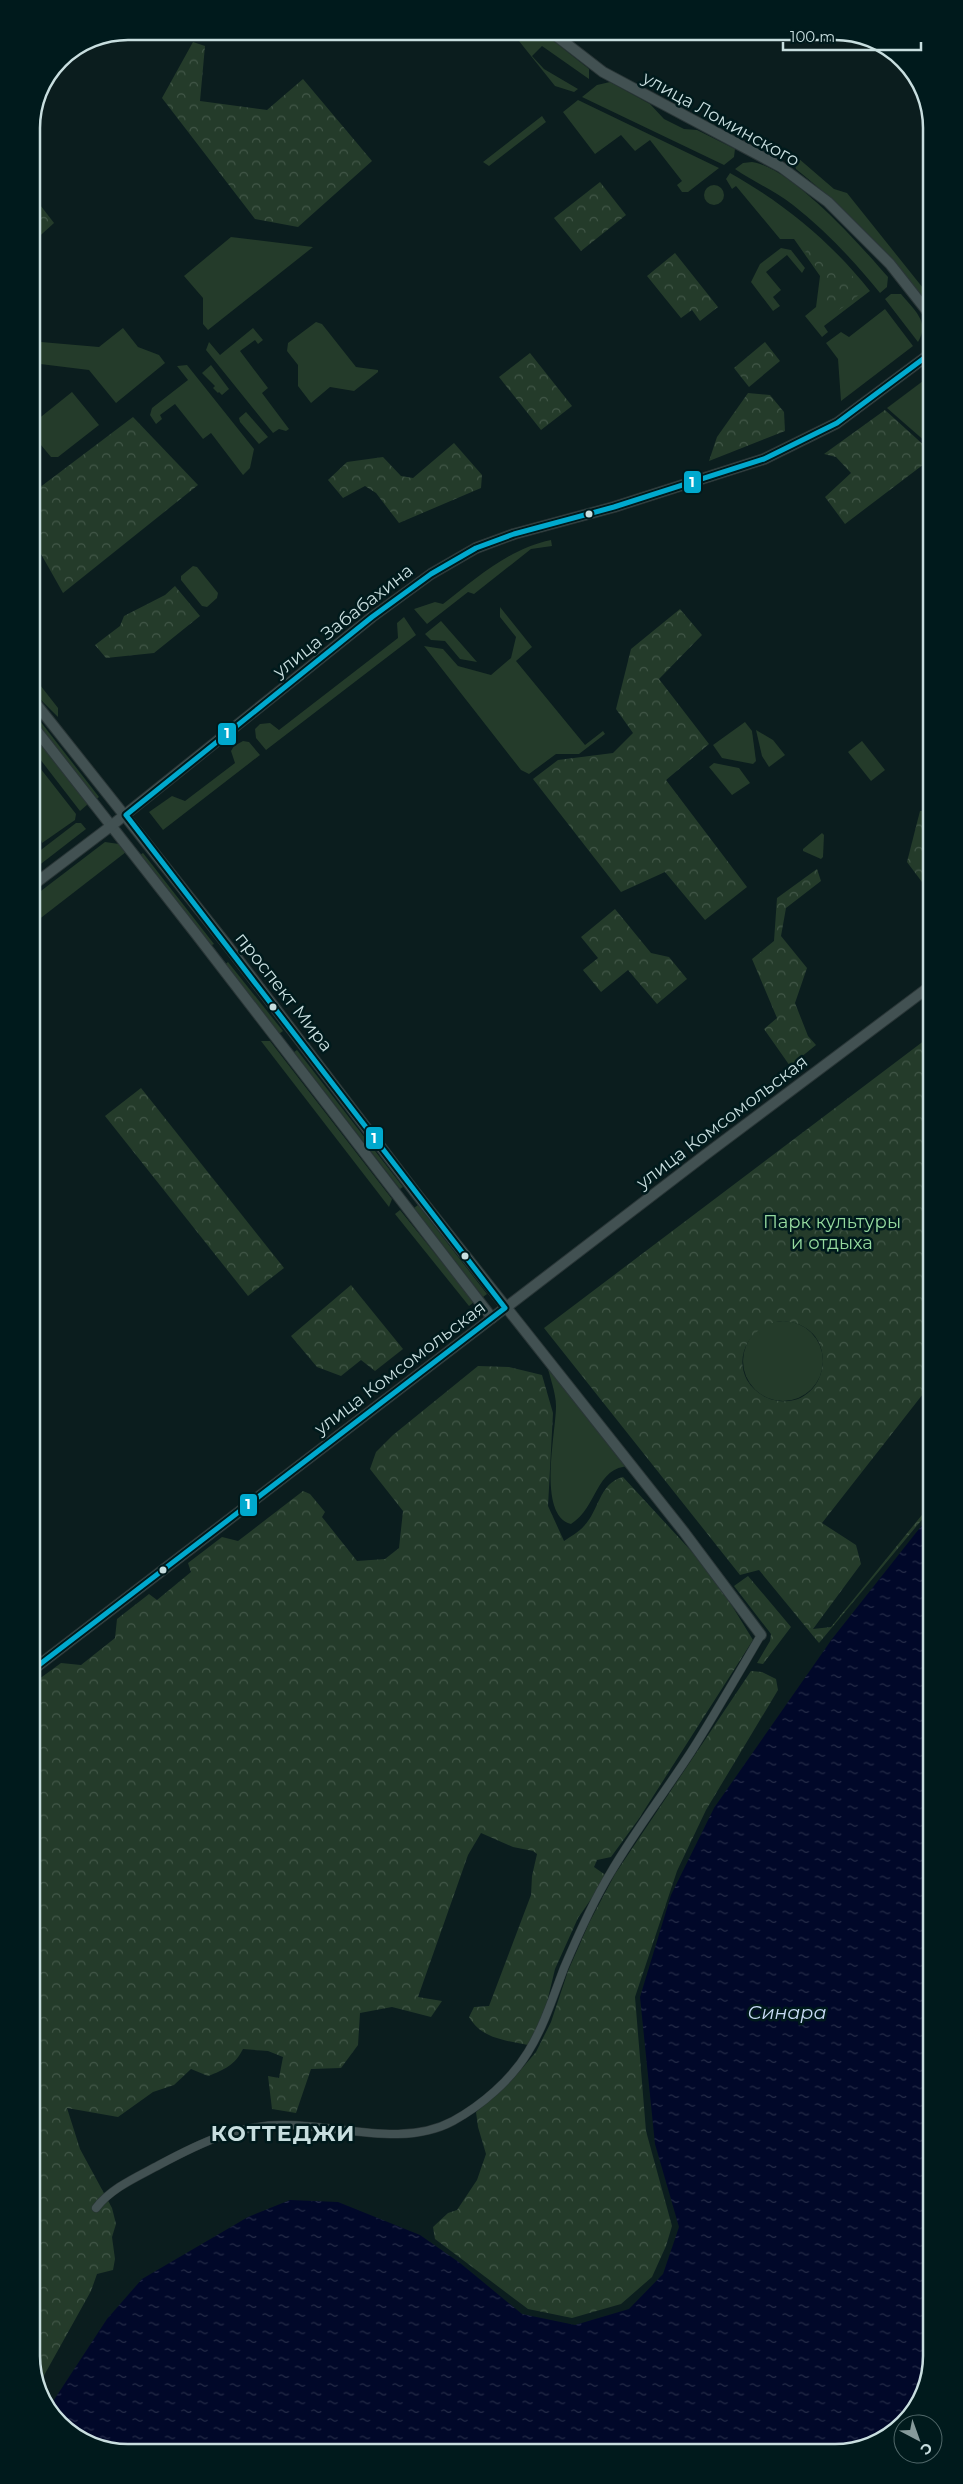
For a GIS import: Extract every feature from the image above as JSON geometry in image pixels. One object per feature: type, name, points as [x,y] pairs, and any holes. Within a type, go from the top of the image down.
[{"type":"street","name":"улица Ломинского","points":[[562,40],[603,72],[781,167],[828,202],[890,264],[923,306]]},
{"type":"street","name":"улица Забабахина","points":[[40,880],[126,815],[372,617],[446,566],[476,548],[514,534],[614,507],[764,460],[837,423],[923,359]]},
{"type":"street","name":"проспект Мира","points":[[40,709],[228,946],[415,1192],[684,1532],[761,1635]]},
{"type":"street","name":"проспект Мира","points":[[40,735],[492,1318]]},
{"type":"street","points":[[214,957],[228,946]]},
{"type":"street","name":"улица Комсомольская","points":[[40,1664],[698,1160],[923,991]]},
{"type":"street","points":[[285,1049],[299,1038]]},
{"type":"street","points":[[403,1203],[415,1192]]},
{"type":"street","points":[[96,2208],[104,2198],[156,2167],[196,2145],[231,2131],[287,2125],[398,2134],[424,2132],[452,2121],[472,2109],[510,2075],[527,2053],[544,2020],[584,1921],[611,1872],[692,1751],[761,1635]]},
{"type":"green space","points":[[518,40],[552,40],[589,69],[589,79],[542,46],[532,56],[544,69],[578,89],[574,92],[555,86]]},
{"type":"green space","points":[[193,42],[205,46],[200,101],[267,110],[303,79],[372,161],[298,227],[255,219],[162,98]]},
{"type":"green space","points":[[610,82],[650,104],[664,119],[684,129],[697,130],[735,149],[734,157],[724,165],[582,97],[597,85]]},
{"type":"green space","points":[[578,100],[719,168],[688,192],[682,192],[677,185],[682,181],[650,140],[635,151],[621,135],[595,154],[563,112]]},
{"type":"green space","points":[[542,116],[546,122],[489,166],[483,162]]},
{"type":"green space","points":[[798,158],[834,189],[847,193],[923,288],[923,299],[865,232],[796,169],[794,161]]},
{"type":"green space","points":[[752,162],[768,167],[786,178],[825,210],[888,277],[887,287],[880,293],[860,269],[817,225],[779,195],[735,169],[743,163]]},
{"type":"green space","points":[[730,173],[770,198],[806,225],[839,256],[870,291],[824,326],[828,332],[822,337],[805,316],[816,307],[820,276],[794,239],[780,239],[736,186],[732,189],[726,179]]},
{"type":"green space","points":[[600,182],[626,215],[581,251],[554,218]]},
{"type":"green space","points":[[714,185],[721,188],[724,195],[721,202],[714,205],[707,202],[704,195],[707,188]]},
{"type":"green space","points":[[40,205],[54,223],[40,236]]},
{"type":"green space","points":[[231,237],[313,247],[208,330],[203,324],[203,298],[184,276]]},
{"type":"green space","points":[[814,245],[836,274],[846,268],[864,291],[834,314],[822,299],[826,280],[805,252]]},
{"type":"green space","points":[[781,248],[791,250],[805,268],[802,273],[787,255],[766,272],[781,290],[773,297],[780,306],[773,311],[751,282],[760,264]]},
{"type":"green space","points":[[675,253],[718,307],[700,321],[692,310],[681,318],[647,276]]},
{"type":"green space","points":[[891,294],[901,294],[919,316],[923,328],[918,342],[885,299]]},
{"type":"green space","points":[[885,309],[913,346],[841,401],[838,359],[826,343],[841,332],[849,337]]},
{"type":"green space","points":[[316,322],[322,324],[356,367],[378,370],[378,372],[354,391],[330,387],[311,403],[298,386],[298,365],[287,351],[288,343]]},
{"type":"green space","points":[[123,328],[138,347],[159,355],[165,363],[116,403],[89,370],[40,364],[40,341],[99,347]]},
{"type":"green space","points":[[253,328],[263,340],[258,344],[255,340],[240,351],[268,388],[262,393],[289,429],[286,431],[279,429],[273,433],[206,350],[209,342],[220,355]]},
{"type":"green space","points":[[765,342],[780,361],[749,387],[734,368]]},
{"type":"green space","points":[[530,353],[572,406],[541,430],[499,377]]},
{"type":"green space","points":[[187,365],[254,449],[250,468],[243,475],[211,433],[203,439],[175,404],[160,415],[162,419],[156,424],[150,415],[152,408],[188,380],[177,366]]},
{"type":"green space","points":[[211,365],[229,389],[222,395],[213,388],[215,386],[202,373]]},
{"type":"green space","points":[[923,381],[923,440],[887,408]]},
{"type":"green space","points":[[72,392],[99,425],[58,457],[51,457],[40,444],[40,418]]},
{"type":"green space","points":[[748,393],[770,395],[784,412],[785,431],[709,461],[717,437]]},
{"type":"green space","points":[[885,410],[923,444],[923,465],[845,524],[825,497],[851,473],[836,457],[824,454]]},
{"type":"green space","points":[[246,412],[268,437],[259,444],[240,422],[239,418]]},
{"type":"green space","points":[[133,417],[198,485],[63,593],[40,552],[40,487]]},
{"type":"green space","points":[[454,443],[482,475],[481,488],[399,523],[376,493],[365,486],[343,498],[328,480],[347,462],[383,457],[401,476],[413,478]]},
{"type":"green space","points":[[551,540],[552,546],[531,549],[474,594],[468,592],[427,624],[414,609],[435,602],[443,604],[507,557],[535,544]]},
{"type":"green space","points":[[193,566],[197,567],[218,593],[217,598],[207,607],[202,606],[181,580],[181,576]]},
{"type":"green space","points":[[175,586],[200,616],[154,653],[106,658],[95,645],[120,626],[124,616],[165,595]]},
{"type":"green space","points":[[500,607],[532,647],[516,661],[585,745],[603,731],[605,734],[579,754],[556,754],[529,774],[521,770],[424,646],[443,649],[458,666],[491,675],[511,658],[516,637],[500,617]]},
{"type":"green space","points":[[680,609],[702,635],[659,679],[709,744],[666,780],[747,887],[705,920],[665,872],[621,892],[533,779],[558,760],[613,753],[633,733],[616,709],[631,649]]},
{"type":"green space","points":[[404,617],[416,635],[266,750],[256,738],[255,729],[260,724],[270,723],[279,730],[398,638],[397,623]]},
{"type":"green space","points":[[441,621],[477,662],[460,659],[445,641],[431,640],[425,634]]},
{"type":"green space","points":[[40,685],[58,708],[58,717],[40,699]]},
{"type":"green space","points":[[40,721],[99,797],[95,800],[40,729]]},
{"type":"green space","points":[[745,722],[752,731],[756,761],[753,764],[722,758],[713,745]]},
{"type":"green space","points":[[756,730],[773,740],[785,755],[769,767],[762,756]]},
{"type":"green space","points":[[243,741],[249,742],[260,755],[163,830],[149,812],[172,796],[185,801],[235,763],[231,751],[234,746]]},
{"type":"green space","points":[[862,741],[885,770],[871,781],[848,752]]},
{"type":"green space","points":[[40,743],[88,804],[80,811],[40,759]]},
{"type":"green space","points":[[714,763],[739,768],[750,783],[732,795],[709,767]]},
{"type":"green space","points":[[40,768],[76,814],[75,820],[42,843],[40,837]]},
{"type":"green space","points":[[920,811],[923,811],[923,883],[907,862]]},
{"type":"green space","points":[[76,823],[81,823],[86,829],[40,865],[40,851]]},
{"type":"green space","points":[[822,833],[824,835],[823,857],[821,859],[803,851],[803,849]]},
{"type":"green space","points":[[105,842],[119,844],[126,852],[40,919],[40,892]]},
{"type":"green space","points":[[143,853],[214,944],[210,946],[140,855]]},
{"type":"green space","points":[[817,869],[821,881],[786,908],[781,936],[807,968],[795,1003],[808,1036],[816,1045],[790,1066],[764,1029],[777,1018],[752,959],[774,941],[777,898]]},
{"type":"green space","points":[[615,909],[651,953],[669,957],[687,979],[657,1004],[628,970],[601,992],[583,970],[598,958],[581,937]]},
{"type":"green space","points":[[228,962],[283,1031],[279,1034],[224,965]]},
{"type":"green space","points":[[261,1041],[270,1041],[392,1199],[389,1207]]},
{"type":"green space","name":"Парк культуры и отдыха","points":[[923,1042],[923,1394],[822,1523],[856,1545],[861,1564],[813,1629],[831,1627],[923,1514],[923,1518],[819,1643],[759,1570],[740,1575],[544,1328]],"holes":[[[781,1321],[801,1326],[815,1336],[822,1350],[822,1366],[818,1381],[808,1393],[793,1400],[774,1400],[762,1395],[749,1384],[743,1370],[742,1360],[744,1351],[754,1334],[762,1328]]]},
{"type":"green space","points":[[297,1050],[403,1187],[400,1189],[294,1052]]},
{"type":"green space","points":[[141,1088],[284,1268],[248,1296],[105,1116]]},
{"type":"green space","points":[[418,1205],[487,1294],[483,1297],[414,1208]]},
{"type":"green space","points":[[400,1210],[474,1302],[469,1306],[395,1214]]},
{"type":"green space","points":[[351,1285],[403,1349],[375,1371],[361,1360],[341,1376],[317,1367],[291,1336]]},
{"type":"green space","points":[[783,1321],[798,1324],[811,1333],[820,1346],[823,1361],[820,1376],[811,1389],[798,1398],[783,1401],[768,1398],[755,1389],[746,1376],[743,1361],[746,1346],[755,1333],[768,1324]]},
{"type":"green space","points":[[547,1365],[630,1466],[619,1468],[610,1473],[603,1480],[587,1508],[571,1524],[561,1517],[554,1506],[551,1490],[556,1401]]},
{"type":"green space","points":[[478,1366],[509,1367],[542,1375],[553,1413],[548,1506],[564,1541],[580,1530],[589,1520],[609,1485],[623,1477],[694,1554],[726,1596],[753,1640],[638,1820],[611,1857],[597,1860],[594,1867],[607,1876],[578,1918],[555,1969],[543,2019],[528,2045],[503,2040],[487,2034],[480,2030],[469,2017],[474,2007],[489,2006],[531,1895],[532,1876],[537,1854],[533,1851],[513,1847],[481,1833],[468,1855],[418,1997],[442,2001],[431,2017],[392,2007],[360,2013],[358,2045],[341,2068],[311,2069],[296,2113],[272,2109],[268,2076],[279,2078],[283,2057],[268,2051],[243,2049],[233,2063],[224,2069],[208,2076],[191,2069],[174,2085],[153,2092],[118,2117],[67,2108],[80,2149],[112,2208],[116,2224],[112,2237],[115,2259],[113,2270],[97,2274],[91,2291],[43,2378],[40,2356],[40,1678],[61,1663],[81,1665],[115,1638],[117,1619],[149,1594],[157,1600],[191,1572],[188,1563],[222,1537],[238,1541],[303,1491],[310,1494],[325,1512],[322,1517],[357,1561],[385,1559],[399,1548],[403,1511],[370,1469],[376,1452],[393,1435]]},
{"type":"green space","points":[[748,1576],[791,1627],[763,1664],[757,1663],[770,1641],[771,1634],[734,1586]]},
{"type":"green space","points":[[751,1671],[762,1672],[776,1679],[778,1690],[706,1810],[677,1871],[635,1997],[646,2131],[672,2226],[666,2246],[652,2277],[621,2304],[572,2318],[528,2309],[435,2239],[433,2227],[448,2213],[457,2210],[477,2180],[486,2154],[478,2127],[476,2112],[512,2080],[536,2052],[551,2022],[568,1971],[589,1923],[615,1874]]},
{"type":"water","name":"Синара","points":[[923,1524],[923,2361],[918,2384],[911,2400],[901,2414],[893,2414],[893,2422],[874,2435],[852,2442],[835,2444],[123,2444],[100,2439],[84,2432],[66,2418],[53,2401],[107,2319],[142,2279],[248,2217],[290,2200],[338,2202],[420,2235],[460,2263],[522,2314],[575,2325],[629,2309],[663,2274],[679,2227],[655,2144],[640,1997],[671,1895],[714,1808],[832,1639]]},
{"type":"transit line","name":"1","points":[[40,1664],[505,1308],[126,815],[372,617],[431,574],[476,548],[514,534],[614,507],[764,459],[837,423],[923,359]]},
{"type":"district","name":"КОТТЕДЖИ","points":[[283,2133]]}]
